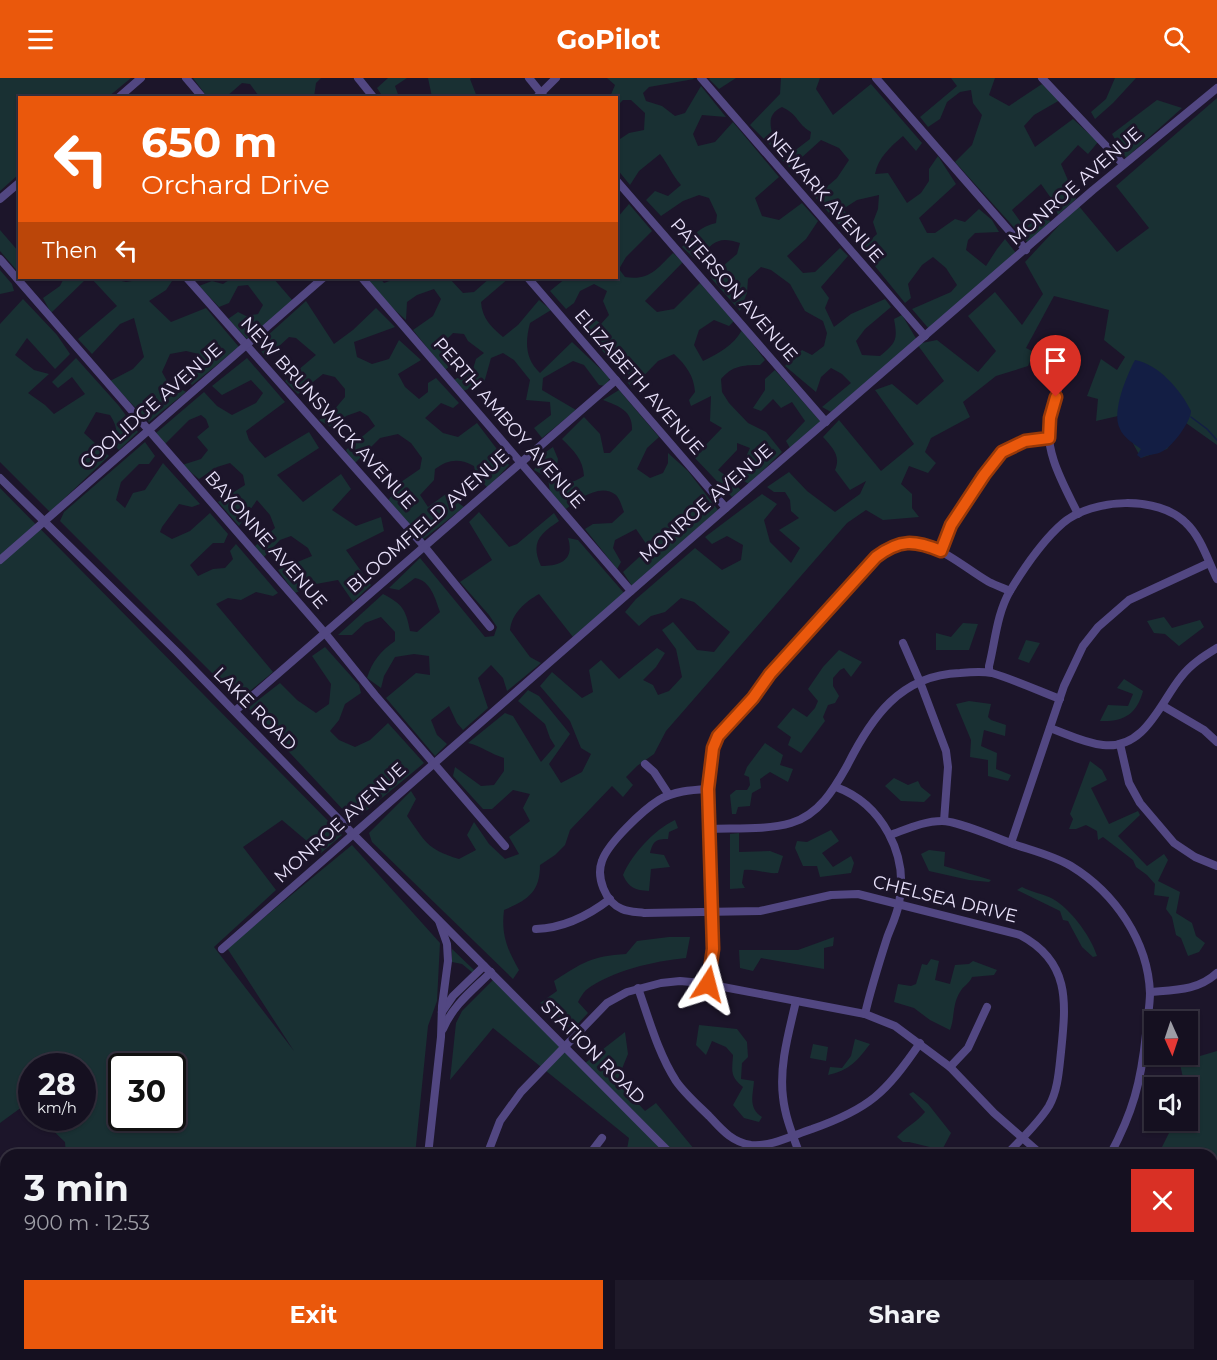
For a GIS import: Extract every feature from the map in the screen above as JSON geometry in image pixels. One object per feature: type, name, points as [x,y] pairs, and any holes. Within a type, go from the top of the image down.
[{"type":"street","points":[[120,96],[141,78]]},
{"type":"street","points":[[186,78],[201,96]]},
{"type":"street","points":[[358,78],[372,96]]},
{"type":"street","points":[[529,78],[541,96],[556,78]]},
{"type":"street","name":"NEWARK AVENUE","points":[[701,78],[925,336]]},
{"type":"street","points":[[876,78],[1026,250]]},
{"type":"street","points":[[1042,78],[1123,164]]},
{"type":"street","name":"MONROE AVENUE","points":[[222,949],[433,762],[1123,164],[1217,88]]},
{"type":"street","name":"PATERSON AVENUE","points":[[618,182],[826,422]]},
{"type":"street","points":[[0,199],[18,184]]},
{"type":"street","name":"BAYONNE AVENUE","points":[[0,259],[325,633],[506,846]]},
{"type":"street","name":"NEW BRUNSWICK AVENUE","points":[[188,279],[424,546],[490,627]]},
{"type":"street","name":"COOLIDGE AVENUE","points":[[0,560],[322,279]]},
{"type":"street","name":"PERTH AMBOY AVENUE","points":[[363,279],[631,591]]},
{"type":"street","name":"ELIZABETH AVENUE","points":[[529,279],[726,508]]},
{"type":"street","points":[[1069,355],[1050,418],[1049,438],[1054,460],[1078,514]]},
{"type":"street","name":"BLOOMFIELD AVENUE","points":[[235,711],[616,380]]},
{"type":"street","points":[[941,551],[951,525],[1002,452],[1025,441],[1049,438]]},
{"type":"street","name":"LAKE ROAD","points":[[0,478],[235,711],[487,969]]},
{"type":"street","points":[[989,672],[1001,615],[1010,591],[1042,546],[1064,523],[1078,514],[1109,506],[1143,503],[1173,512],[1194,533],[1217,579]]},
{"type":"street","points":[[708,984],[713,949],[708,789],[713,748],[718,736],[753,698],[770,674],[876,557],[896,544],[924,544],[941,551],[990,582],[1010,591]]},
{"type":"street","points":[[1011,843],[1060,699],[1083,646],[1114,611],[1129,600],[1209,563]]},
{"type":"street","points":[[903,643],[946,751],[948,767],[944,821]]},
{"type":"street","points":[[1050,728],[1090,743],[1105,746],[1120,744],[1135,737],[1146,728],[1192,665],[1217,648]]},
{"type":"street","points":[[709,829],[792,823],[818,807],[836,787],[860,740],[876,715],[889,701],[920,682],[953,673],[989,672],[1060,699]]},
{"type":"street","points":[[1163,706],[1204,730],[1217,742]]},
{"type":"street","points":[[1120,744],[1129,783],[1140,803],[1174,843],[1194,857],[1217,866]]},
{"type":"street","points":[[645,764],[654,772],[669,795]]},
{"type":"street","points":[[836,787],[854,796],[880,819],[890,835],[898,858],[899,903],[871,988],[865,1014]]},
{"type":"street","points":[[536,929],[569,923],[592,912],[610,899],[601,882],[602,861],[608,849],[641,813],[669,795],[683,790],[708,789]]},
{"type":"street","points":[[890,835],[920,824],[944,821],[1011,843],[1071,866],[1103,892],[1123,914],[1134,933],[1145,965],[1150,992],[1139,1087],[1125,1126],[1113,1149]]},
{"type":"street","name":"CHELSEA DRIVE","points":[[610,899],[619,908],[627,911],[712,912],[760,911],[844,894],[858,894],[1020,935],[1031,940],[1045,954],[1058,974],[1065,1009],[1059,1072],[1049,1106],[1011,1149]]},
{"type":"street","points":[[429,1149],[448,952],[437,917]]},
{"type":"street","points":[[442,1013],[453,996],[487,969]]},
{"type":"street","points":[[441,1037],[452,1012],[487,969]]},
{"type":"street","name":"STATION ROAD","points":[[487,969],[666,1149]]},
{"type":"street","points":[[1150,992],[1193,988],[1217,973]]},
{"type":"street","points":[[489,1149],[504,1114],[521,1092],[607,1003],[638,988],[680,981],[708,984],[865,1014],[895,1026],[950,1067],[994,1113],[1035,1149]]},
{"type":"street","points":[[638,988],[656,1040],[677,1082],[728,1136],[748,1144],[759,1145],[793,1136],[859,1109],[876,1098],[920,1043]]},
{"type":"street","points":[[796,1001],[786,1045],[782,1077],[785,1110],[798,1149]]},
{"type":"street","points":[[950,1067],[968,1048],[987,1007]]},
{"type":"street","points":[[594,1149],[603,1138]]},
{"type":"green space","points":[[0,78],[131,78],[109,96],[18,96],[18,175],[0,191]]},
{"type":"green space","points":[[193,78],[321,78],[316,83],[314,96],[258,96],[250,84],[242,83],[227,96],[206,96]]},
{"type":"green space","points":[[388,78],[407,78],[395,86],[399,96],[382,96],[377,88]]},
{"type":"green space","points":[[428,78],[471,78],[477,96],[432,96]]},
{"type":"green space","points":[[607,78],[693,78],[649,87],[643,93],[646,101],[662,106],[675,116],[685,113],[701,86],[726,117],[702,115],[693,134],[698,146],[715,142],[733,122],[779,177],[755,198],[762,216],[779,220],[802,203],[818,221],[806,239],[787,256],[803,273],[815,272],[840,248],[848,256],[821,287],[829,298],[825,308],[834,327],[851,314],[885,299],[891,307],[865,329],[856,341],[862,355],[880,356],[890,348],[896,337],[894,319],[902,315],[917,340],[831,412],[822,407],[851,383],[831,368],[821,377],[816,392],[785,366],[802,350],[812,355],[824,346],[827,333],[823,321],[805,311],[790,284],[771,270],[761,267],[748,279],[747,293],[740,311],[710,277],[737,254],[740,243],[725,240],[715,242],[696,260],[682,247],[701,229],[716,223],[717,215],[709,198],[699,195],[683,201],[661,216],[646,200],[655,191],[668,196],[681,185],[660,154],[639,171],[630,185],[618,170],[618,140],[629,133],[644,130],[645,113],[631,100],[623,100],[618,105],[618,96],[610,96],[615,85]]},
{"type":"green space","points":[[710,78],[736,78],[719,89],[709,79]]},
{"type":"green space","points":[[781,78],[820,78],[816,89],[833,115],[871,84],[922,143],[916,151],[903,136],[882,158],[875,174],[888,173],[907,203],[921,193],[929,181],[929,169],[938,156],[956,184],[919,218],[927,233],[935,233],[955,219],[965,222],[979,209],[992,220],[999,232],[975,233],[968,240],[966,250],[986,266],[1005,239],[1016,253],[929,329],[912,309],[951,292],[957,285],[946,268],[933,257],[922,265],[908,284],[911,298],[905,303],[861,249],[877,234],[873,222],[878,209],[879,195],[857,200],[843,209],[859,228],[850,237],[815,197],[837,178],[849,160],[839,148],[821,140],[790,168],[778,156],[793,152],[810,139],[811,132],[792,113],[782,107],[778,109],[771,121],[772,133],[787,142],[775,150],[750,125],[780,94]]},
{"type":"green space","points":[[951,78],[995,78],[989,95],[1009,106],[1042,84],[1060,100],[1034,115],[1024,126],[1035,147],[1073,119],[1098,142],[1088,154],[1078,145],[1061,164],[1076,199],[1058,215],[1053,201],[1041,184],[1012,210],[1025,228],[1045,212],[1051,223],[1029,244],[955,162],[972,145],[982,115],[973,103],[971,90],[960,92],[947,102],[940,119],[928,127],[920,117],[957,86]]},
{"type":"green space","points":[[1115,78],[1136,78],[1095,119],[1091,112],[1106,99]]},
{"type":"green space","points":[[1217,98],[1217,445],[1186,423],[1167,449],[1141,458],[1118,416],[1096,421],[1098,399],[1087,396],[1101,359],[1117,370],[1125,357],[1104,340],[1109,310],[1054,296],[1026,348],[1034,352],[1028,366],[996,376],[963,402],[970,417],[931,438],[925,452],[936,463],[928,473],[909,466],[901,484],[912,494],[912,508],[919,517],[883,520],[866,510],[847,523],[666,731],[654,754],[626,777],[633,785],[623,797],[612,786],[570,830],[565,845],[540,865],[538,882],[531,894],[520,903],[504,910],[503,927],[506,941],[519,970],[513,979],[372,842],[369,833],[411,791],[416,799],[407,816],[433,848],[459,859],[476,850],[467,835],[474,822],[489,844],[505,859],[519,854],[509,837],[530,821],[523,808],[530,794],[513,790],[492,809],[483,809],[453,776],[455,767],[481,786],[494,785],[504,771],[504,758],[468,743],[505,713],[513,716],[541,762],[555,746],[545,724],[518,701],[528,690],[539,696],[570,734],[549,764],[561,783],[582,772],[591,754],[581,748],[570,721],[540,686],[552,672],[582,698],[593,692],[589,670],[601,660],[619,679],[657,648],[665,653],[656,667],[643,680],[653,685],[658,695],[669,691],[682,677],[676,649],[662,630],[673,622],[697,650],[714,652],[730,632],[694,602],[681,598],[665,612],[651,616],[639,626],[625,612],[636,599],[695,548],[722,570],[741,560],[743,545],[727,536],[712,544],[705,537],[762,494],[777,504],[764,520],[770,542],[791,563],[800,548],[779,530],[799,518],[791,511],[790,500],[785,492],[774,492],[767,487],[789,472],[807,491],[835,512],[860,494],[866,481],[850,490],[835,470],[836,456],[823,437],[839,420],[881,471],[914,444],[875,390],[892,384],[917,405],[944,381],[917,344],[937,340],[978,372],[996,351],[968,316],[995,292],[1022,325],[1043,294],[1025,262],[1078,205],[1117,252],[1149,228],[1116,186]]},
{"type":"green space","points":[[1157,100],[1182,108],[1126,158],[1112,134]]},
{"type":"green space","points":[[629,204],[652,231],[626,257],[619,269],[625,277],[647,275],[657,269],[673,253],[683,262],[645,301],[657,312],[674,309],[700,283],[734,321],[729,326],[714,320],[699,330],[694,345],[703,361],[730,345],[742,330],[765,360],[760,365],[733,369],[721,379],[722,392],[729,403],[748,423],[766,432],[782,452],[749,484],[740,479],[747,472],[744,461],[750,448],[737,443],[737,450],[718,470],[741,490],[732,497],[694,457],[722,428],[710,421],[711,396],[691,406],[689,400],[695,392],[694,386],[689,371],[682,362],[674,354],[658,361],[632,388],[579,321],[586,312],[601,324],[609,315],[603,301],[607,291],[594,284],[580,291],[574,303],[566,309],[550,291],[565,279],[618,279],[618,217]]},
{"type":"green space","points":[[0,230],[18,251],[18,272],[0,251]]},
{"type":"green space","points":[[0,270],[12,284],[14,291],[0,294]]},
{"type":"green space","points":[[64,279],[86,279],[51,313],[43,298],[60,286]]},
{"type":"green space","points":[[92,279],[112,279],[126,282],[145,279],[173,279],[166,290],[149,301],[171,322],[206,308],[239,347],[192,385],[185,378],[201,369],[204,363],[199,354],[186,351],[170,354],[162,372],[167,381],[186,392],[149,422],[110,381],[133,369],[144,357],[134,318],[120,324],[92,354],[78,339],[117,306]]},
{"type":"green space","points":[[230,279],[274,279],[293,301],[247,339],[228,319],[238,312],[246,316],[258,314],[263,305],[248,285],[238,286],[229,303],[219,307],[199,286],[212,281],[223,284]]},
{"type":"green space","points":[[367,279],[381,279],[384,283],[395,279],[450,279],[463,293],[474,292],[489,279],[508,279],[481,302],[485,317],[495,330],[503,337],[518,325],[539,300],[551,310],[530,323],[527,337],[528,350],[535,368],[540,373],[572,342],[610,378],[606,386],[599,385],[584,365],[573,361],[543,378],[542,390],[576,410],[542,438],[534,428],[551,415],[550,402],[526,400],[530,380],[514,360],[503,353],[491,358],[484,383],[463,391],[454,380],[473,369],[476,359],[484,353],[468,341],[464,334],[453,333],[442,344],[456,361],[445,370],[413,330],[433,316],[441,299],[434,289],[417,295],[407,302],[406,320],[389,305]]},
{"type":"green space","points":[[23,299],[57,335],[70,354],[55,369],[27,338],[15,355],[34,370],[49,374],[28,393],[54,414],[85,394],[72,377],[58,388],[52,382],[76,358],[119,406],[138,432],[119,450],[114,445],[116,429],[110,415],[96,412],[84,433],[109,456],[50,512],[0,462],[0,324]]},
{"type":"green space","points":[[306,301],[334,344],[376,308],[395,327],[354,342],[357,357],[372,364],[389,359],[399,340],[421,360],[398,374],[405,387],[419,399],[428,392],[428,383],[436,378],[459,403],[453,408],[441,403],[425,418],[443,433],[458,437],[477,423],[509,465],[488,488],[476,476],[474,466],[469,463],[454,461],[435,469],[434,480],[420,495],[428,507],[446,494],[464,507],[421,541],[387,502],[401,482],[420,469],[422,458],[411,443],[398,434],[380,438],[354,464],[346,450],[375,426],[368,416],[360,411],[346,416],[334,429],[319,420],[334,410],[345,397],[345,389],[335,377],[323,374],[298,394],[285,381],[316,355],[296,338],[289,337],[266,358],[257,345]]},
{"type":"green space","points":[[247,358],[285,402],[246,431],[249,440],[265,458],[309,432],[319,448],[277,475],[303,502],[341,474],[351,489],[332,510],[356,526],[381,517],[384,531],[346,550],[371,585],[353,602],[338,580],[316,584],[295,593],[278,570],[312,556],[308,548],[291,536],[280,540],[263,558],[255,546],[275,528],[270,515],[257,500],[239,526],[218,502],[245,485],[243,475],[230,463],[217,467],[199,479],[182,465],[201,459],[208,450],[197,437],[209,427],[206,419],[201,415],[189,420],[165,444],[156,433],[204,392],[217,406],[232,415],[256,403],[263,393],[251,380],[222,395],[212,386]]},
{"type":"green space","points":[[775,370],[821,422],[790,448],[786,441],[805,421],[792,402],[781,408],[773,399],[761,411],[753,408],[765,390],[765,379]]},
{"type":"green space","points":[[619,390],[659,437],[647,448],[637,469],[650,478],[663,473],[668,463],[668,453],[688,471],[718,510],[632,586],[623,572],[649,548],[636,529],[615,540],[613,548],[621,562],[617,569],[585,529],[593,524],[612,523],[624,512],[616,495],[603,490],[596,491],[566,509],[550,492],[548,478],[534,470],[543,454],[553,447],[558,459],[555,477],[570,482],[584,476],[580,460],[562,439],[584,417],[600,434],[604,453],[610,453],[632,430],[630,418],[624,410],[603,400]]},
{"type":"green space","points":[[145,442],[155,456],[149,464],[139,464],[121,482],[116,500],[125,508],[133,493],[145,490],[163,463],[200,504],[192,507],[179,504],[160,532],[172,539],[190,531],[210,513],[228,534],[224,543],[213,543],[190,565],[198,576],[213,569],[225,568],[233,559],[230,551],[236,544],[278,593],[273,596],[256,592],[241,600],[228,598],[216,604],[273,672],[239,700],[60,521],[64,512]]},
{"type":"green space","points":[[0,488],[342,835],[321,853],[282,820],[243,847],[276,890],[214,947],[294,1051],[227,948],[352,845],[440,943],[437,1001],[428,1026],[416,1149],[66,1149],[65,1142],[54,1131],[96,1131],[96,1053],[18,1053],[18,1110],[0,1123]]},
{"type":"green space","points":[[479,512],[509,547],[517,544],[554,513],[559,521],[542,535],[537,545],[536,551],[541,566],[560,563],[568,557],[570,546],[568,538],[578,540],[624,593],[573,637],[539,594],[524,604],[513,618],[510,630],[530,657],[541,663],[507,691],[503,678],[491,665],[478,678],[488,708],[463,730],[449,706],[431,720],[437,735],[447,744],[435,756],[386,698],[416,673],[430,675],[429,656],[414,654],[395,657],[384,676],[381,688],[367,678],[378,657],[395,641],[395,632],[381,617],[365,623],[352,635],[338,635],[383,594],[402,608],[410,631],[417,632],[440,612],[429,586],[420,580],[415,578],[399,590],[389,588],[420,558],[485,637],[494,636],[497,627],[460,582],[492,560],[469,522]]},
{"type":"green space","points":[[1164,617],[1172,628],[1200,620],[1204,627],[1179,646],[1165,634],[1154,633],[1147,621]]},
{"type":"green space","points":[[963,623],[978,624],[969,650],[936,650],[936,633],[951,637]]},
{"type":"green space","points":[[1026,640],[1040,643],[1029,663],[1018,659]]},
{"type":"green space","points":[[325,647],[359,685],[361,693],[345,704],[339,720],[330,731],[339,740],[355,747],[370,740],[388,723],[424,763],[359,817],[347,814],[248,708],[280,683],[297,700],[316,713],[329,704],[331,684],[312,656]]},
{"type":"green space","points":[[839,650],[862,662],[851,677],[844,668],[833,678],[833,686],[839,696],[835,703],[828,705],[823,717],[825,721],[801,753],[788,745],[791,737],[777,727],[793,708],[807,717],[815,708],[818,701],[808,689],[823,667]]},
{"type":"green space","points":[[1124,679],[1143,691],[1137,706],[1123,718],[1100,721],[1108,705],[1128,706],[1133,694],[1117,688]]},
{"type":"green space","points":[[969,701],[991,704],[988,717],[1006,725],[1005,736],[984,730],[981,746],[997,753],[996,769],[1011,775],[1008,781],[988,776],[988,760],[970,757],[971,740],[956,704]]},
{"type":"green space","points":[[765,743],[783,755],[780,765],[793,769],[788,782],[770,772],[760,779],[761,788],[752,793],[750,806],[738,807],[736,814],[732,814],[730,795],[736,790],[747,790],[750,785],[749,777],[744,775],[747,767]]},
{"type":"green space","points":[[1090,761],[1102,770],[1107,780],[1091,788],[1109,824],[1138,811],[1140,815],[1118,836],[1147,866],[1164,854],[1168,860],[1158,881],[1180,892],[1176,913],[1192,923],[1196,936],[1205,943],[1199,952],[1188,956],[1181,938],[1176,935],[1172,917],[1166,909],[1169,897],[1154,895],[1155,884],[1136,867],[1133,860],[1103,837],[1098,840],[1097,831],[1086,825],[1069,829],[1073,819],[1070,814]]},
{"type":"green space","points":[[894,778],[908,785],[918,781],[921,787],[931,795],[924,802],[901,801],[885,786]]},
{"type":"green space","points":[[675,820],[678,828],[669,832],[668,839],[656,841],[650,853],[664,855],[670,867],[651,869],[649,891],[633,888],[623,875],[632,859],[644,843]]},
{"type":"green space","points":[[831,830],[839,841],[822,853],[833,867],[851,856],[854,863],[851,873],[820,877],[817,866],[803,866],[795,848],[797,841],[807,842]]},
{"type":"green space","points":[[739,833],[739,852],[770,851],[783,856],[778,873],[744,870],[742,883],[745,888],[730,889],[730,834]]},
{"type":"green space","points":[[929,850],[945,852],[944,866],[991,880],[989,882],[969,880],[929,871],[921,854]]},
{"type":"green space","points":[[1022,887],[1049,897],[1064,907],[1084,931],[1097,956],[1093,957],[1082,947],[1068,921],[1063,920],[1060,911],[1017,890]]},
{"type":"green space","points":[[690,937],[686,958],[633,968],[596,983],[586,990],[579,1000],[578,1002],[588,1013],[572,1030],[540,1003],[557,991],[554,981],[580,965],[595,959],[626,954],[637,941]]},
{"type":"green space","points":[[834,937],[833,946],[824,948],[824,969],[761,958],[753,971],[740,968],[739,950],[798,950]]},
{"type":"green space","points":[[452,949],[474,970],[473,973],[462,964],[452,962]]},
{"type":"green space","points":[[931,959],[939,961],[935,980],[950,984],[955,965],[969,964],[973,961],[997,970],[994,975],[972,977],[961,990],[957,997],[950,1030],[930,1020],[914,1008],[894,1002],[898,984],[911,986],[916,984],[922,964],[927,965]]},
{"type":"green space","points":[[496,977],[584,1064],[625,1032],[628,1054],[617,1081],[645,1111],[656,1103],[694,1149],[627,1149],[629,1138],[493,1028],[450,1080],[456,1023],[462,1011]]},
{"type":"green space","points":[[699,1025],[737,1029],[747,1042],[748,1057],[742,1063],[741,1079],[754,1081],[752,1101],[755,1110],[762,1117],[759,1122],[744,1118],[733,1105],[743,1087],[733,1073],[733,1055],[726,1047],[712,1041],[706,1055],[696,1045]]},
{"type":"green space","points":[[855,1039],[870,1044],[852,1064],[828,1075],[830,1067],[842,1068],[851,1056]]},
{"type":"green space","points":[[813,1044],[828,1047],[826,1061],[810,1058]]},
{"type":"green space","points":[[1217,1051],[1217,1149],[1161,1149],[1170,1131],[1198,1131],[1198,1077],[1183,1077],[1180,1065],[1198,1065],[1198,1052],[1200,1056]]},
{"type":"green space","points":[[913,1092],[928,1104],[951,1133],[943,1149],[903,1142],[897,1137],[925,1112],[909,1094]]},
{"type":"water","points":[[1135,360],[1144,362],[1168,379],[1191,411],[1185,427],[1172,444],[1160,453],[1141,458],[1137,455],[1141,449],[1120,429],[1117,413],[1121,394]]},
{"type":"waterway","points":[[1191,417],[1217,440]]},
{"type":"route","points":[[708,984],[713,949],[708,789],[713,748],[718,736],[753,698],[770,674],[876,557],[896,544],[915,542],[941,551],[951,525],[993,461],[1013,445],[1049,438],[1050,418],[1056,397]]}]
